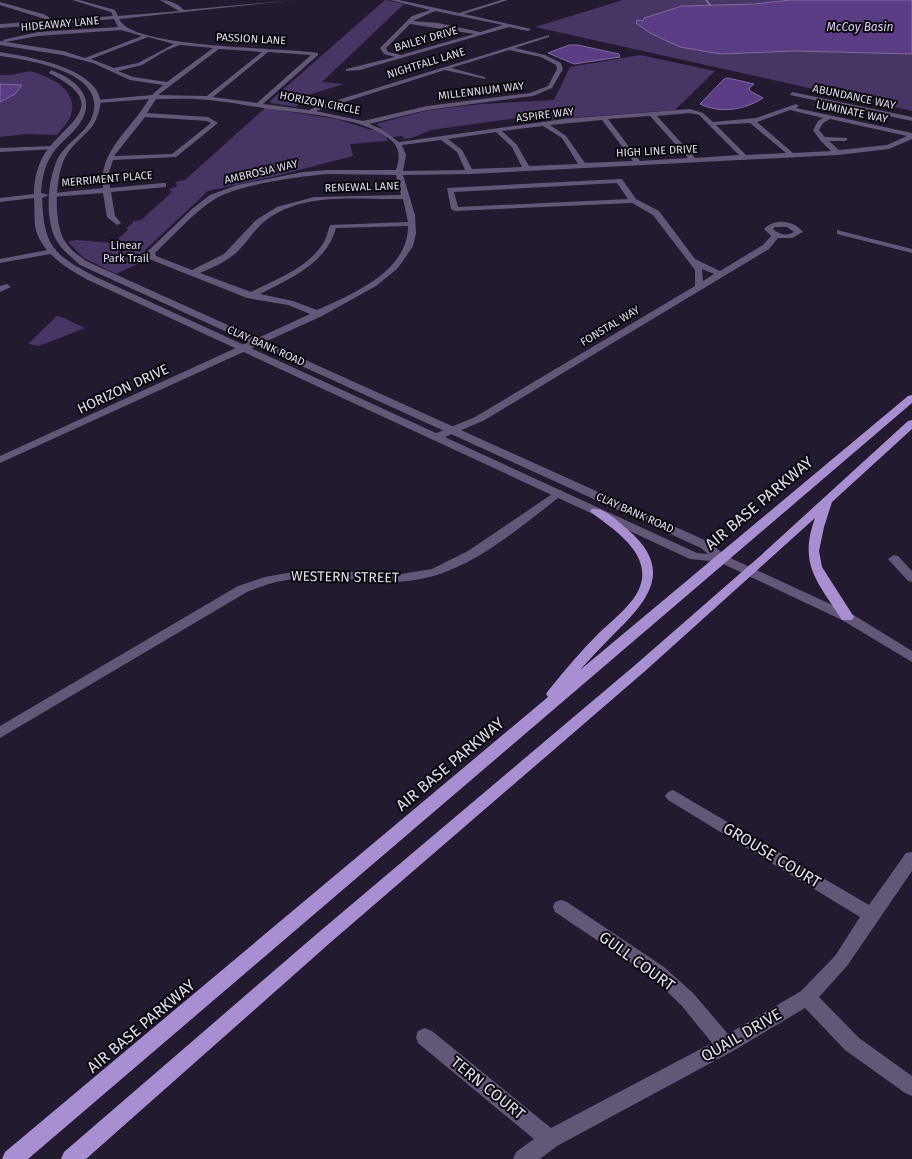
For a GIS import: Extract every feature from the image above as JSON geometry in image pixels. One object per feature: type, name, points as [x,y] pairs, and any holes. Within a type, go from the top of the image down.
[{"type":"main road","name":"AIR BASE PARKWAY","points":[[12,1159],[912,398]]},
{"type":"main road","points":[[71,1159],[318,943],[632,675],[749,572],[912,423]]},
{"type":"main road","points":[[828,500],[814,539],[814,560],[816,567],[847,616]]},
{"type":"main road","points":[[534,718],[578,664],[632,608],[646,585],[648,574],[646,562],[640,549],[619,528],[596,511]]},
{"type":"street","points":[[0,2],[10,0]]},
{"type":"street","points":[[74,0],[110,10],[122,28]]},
{"type":"street","points":[[162,0],[177,6],[183,12]]},
{"type":"street","points":[[240,0],[248,6]]},
{"type":"street","points":[[0,26],[116,18],[293,0]]},
{"type":"street","points":[[392,0],[528,29]]},
{"type":"street","points":[[458,14],[506,0]]},
{"type":"street","points":[[0,2],[41,15],[47,18],[47,22]]},
{"type":"street","points":[[401,56],[382,49],[419,14],[435,9]]},
{"type":"street","points":[[409,22],[438,25],[478,34]]},
{"type":"street","name":"BAILEY DRIVE","points":[[348,70],[358,69],[509,25]]},
{"type":"street","name":"PASSION LANE","points":[[122,28],[178,44],[307,52],[317,55],[259,104]]},
{"type":"street","name":"HIDEAWAY LANE","points":[[0,42],[38,34],[122,28]]},
{"type":"street","points":[[86,59],[105,53],[125,42],[146,36]]},
{"type":"street","name":"NIGHTFALL LANE","points":[[311,112],[320,107],[547,36]]},
{"type":"street","points":[[0,42],[50,50],[86,59],[136,80],[167,84]]},
{"type":"street","points":[[114,70],[147,61],[162,50],[178,44]]},
{"type":"street","points":[[50,50],[64,46]]},
{"type":"street","points":[[117,223],[111,217],[106,190],[105,172],[109,158],[143,115],[158,91],[218,47]]},
{"type":"street","name":"MILLENNIUM WAY","points":[[364,123],[427,108],[521,97],[546,90],[552,84],[560,69],[559,64],[544,56],[508,48]]},
{"type":"street","points":[[208,98],[268,50]]},
{"type":"street","points":[[0,54],[35,60],[66,70],[88,83],[98,100]]},
{"type":"street","name":"CLAY BANK ROAD","points":[[0,59],[33,66],[59,76],[73,85],[82,96],[84,110],[79,122],[53,148],[42,164],[39,174],[40,232],[51,248],[72,267],[91,278],[694,556],[722,559]]},
{"type":"street","points":[[444,68],[483,78]]},
{"type":"street","name":"ABUNDANCE WAY","points":[[792,94],[912,119]]},
{"type":"street","points":[[711,124],[752,121],[825,94]]},
{"type":"street","name":"HORIZON CIRCLE","points":[[98,100],[154,97],[208,98],[259,104],[364,123],[392,138],[398,144]]},
{"type":"street","name":"CLAY BANK ROAD","points":[[98,100],[98,109],[93,122],[68,148],[58,164],[54,183],[58,236],[68,250],[83,263],[705,545],[722,559],[847,616],[912,657]]},
{"type":"street","name":"LUMINATE WAY","points":[[788,108],[912,135]]},
{"type":"street","name":"ASPIRE WAY","points":[[398,144],[544,124],[652,114],[695,112],[701,114],[711,124]]},
{"type":"street","points":[[652,114],[692,160]]},
{"type":"street","points":[[109,158],[174,156],[216,122],[188,117],[143,115]]},
{"type":"street","points":[[829,117],[816,126],[817,134],[838,153]]},
{"type":"street","points":[[604,118],[638,163]]},
{"type":"street","points":[[752,121],[792,155]]},
{"type":"street","points":[[544,124],[564,137],[583,166]]},
{"type":"street","points":[[711,124],[744,157]]},
{"type":"street","points":[[498,131],[515,146],[527,169]]},
{"type":"street","name":"HIGH LINE DRIVE","points":[[400,173],[470,172],[838,153],[889,147],[912,135]]},
{"type":"street","points":[[444,139],[463,154],[470,172]]},
{"type":"street","points":[[822,139],[845,139]]},
{"type":"street","points":[[257,342],[319,314],[363,291],[391,270],[406,250],[412,224],[400,173],[403,156],[398,144]]},
{"type":"street","points":[[0,150],[53,148]]},
{"type":"street","name":"AMBROSIA WAY","points":[[319,314],[290,304],[250,296],[152,257],[152,253],[195,211],[213,197],[240,187],[309,173],[400,173]]},
{"type":"street","points":[[633,201],[455,209],[450,190],[618,181],[633,201],[656,213],[699,270],[699,287]]},
{"type":"street","points":[[572,184],[583,202]]},
{"type":"street","name":"MERRIMENT PLACE","points":[[0,200],[162,185]]},
{"type":"street","points":[[513,187],[520,206]]},
{"type":"street","name":"RENEWAL LANE","points":[[193,273],[227,256],[262,219],[288,206],[337,197],[406,197]]},
{"type":"street","points":[[250,296],[302,267],[317,256],[330,239],[336,226],[412,224]]},
{"type":"street","points":[[840,232],[912,251]]},
{"type":"street","name":"FONSTAL WAY","points":[[436,437],[479,419],[766,247],[776,235]]},
{"type":"street","points":[[0,259],[51,248]]},
{"type":"street","points":[[692,261],[720,274]]},
{"type":"street","name":"HORIZON DRIVE","points":[[0,460],[257,342]]},
{"type":"street","name":"WESTERN STREET","points":[[0,734],[247,586],[282,576],[299,574],[329,574],[383,579],[433,572],[446,568],[469,555],[558,493]]},
{"type":"street","points":[[894,559],[912,578]]},
{"type":"street","name":"GROUSE COURT","points":[[673,796],[871,914]]},
{"type":"street","name":"QUAIL DRIVE","points":[[523,1159],[550,1140],[726,1045],[808,997],[841,961],[871,914],[912,858]]},
{"type":"street","name":"GULL COURT","points":[[560,907],[658,972],[687,998],[726,1045]]},
{"type":"street","points":[[808,997],[852,1044],[912,1087]]},
{"type":"street","name":"TERN COURT","points":[[425,1037],[550,1140]]},
{"type":"green space","points":[[385,0],[404,4],[322,82],[344,84],[308,95],[296,107],[271,103],[270,101]]},
{"type":"green space","points":[[623,0],[791,0],[754,4],[681,6],[645,18],[642,21],[642,26],[662,38],[681,46],[717,53],[797,51],[912,54],[912,111],[535,27]]},
{"type":"green space","name":"Linear Park Trail","points":[[640,55],[715,71],[675,110],[546,120],[544,119],[546,114],[431,130],[412,138],[405,139],[402,136],[386,138],[388,141],[350,144],[353,156],[208,191],[145,250],[143,256],[146,260],[116,274],[84,258],[68,242],[76,240],[113,243],[128,230],[126,228],[133,221],[141,220],[172,192],[169,189],[176,187],[177,184],[175,182],[185,180],[265,108],[337,119],[371,130],[382,128],[376,124],[429,110],[482,104],[554,100],[570,67]]},
{"type":"green space","points":[[30,71],[54,81],[67,91],[71,98],[72,106],[70,118],[57,135],[27,134],[0,137],[0,75]]},
{"type":"green space","points":[[57,316],[85,328],[39,346],[28,344]]},
{"type":"water","name":"McCoy Basin","points":[[791,0],[912,0],[912,54],[794,51],[721,54],[680,47],[650,33],[636,23],[637,20],[643,21],[644,18],[682,6],[754,4]]},
{"type":"water","points":[[569,45],[578,45],[619,54],[620,57],[574,64],[548,53]]},
{"type":"water","points":[[728,78],[754,84],[749,88],[750,91],[763,98],[740,108],[724,110],[700,104],[724,79]]},
{"type":"water","points":[[0,84],[22,85],[15,94],[0,102]]},
{"type":"waterway","points":[[706,0],[710,5]]}]
